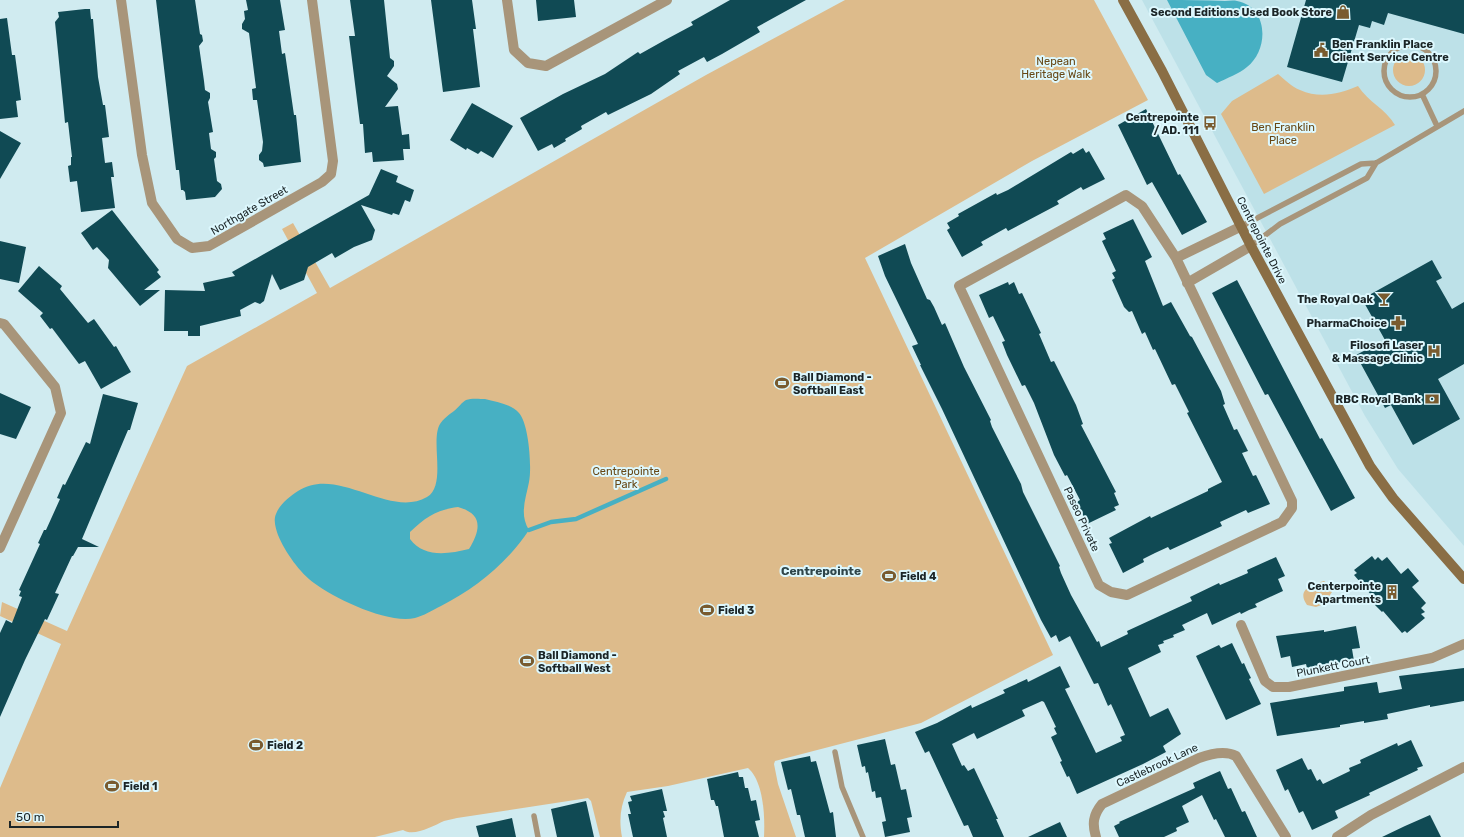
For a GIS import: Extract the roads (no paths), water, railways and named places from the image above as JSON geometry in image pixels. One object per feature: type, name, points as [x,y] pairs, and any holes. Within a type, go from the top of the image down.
[{"type":"street","name":"Northgate Street","points":[[121,0],[142,154],[152,203],[177,239],[192,248],[209,246],[322,182],[331,174],[333,161],[312,0]]},
{"type":"street","points":[[507,0],[514,50],[528,63],[546,66],[667,0]]},
{"type":"street","name":"Centrepointe Drive","points":[[1123,0],[1162,71],[1251,246],[1370,466],[1397,502],[1464,578]]},
{"type":"street","name":"Paseo Private","points":[[1126,194],[1142,206],[1176,258],[1292,501],[1292,508],[1282,522],[1146,587],[1127,595],[1119,595],[1110,592],[1099,585],[959,286],[1126,194]]},
{"type":"street","points":[[1176,258],[1242,226]]},
{"type":"street","points":[[1187,282],[1251,246]]},
{"type":"street","points":[[0,323],[4,324],[55,387],[61,413],[0,548]]},
{"type":"street","name":"Plunkett Court","points":[[1241,625],[1265,681],[1273,687],[1289,687],[1432,658],[1464,644]]},
{"type":"street","name":"Castlebrook Lane","points":[[1096,837],[1093,819],[1095,813],[1102,804],[1209,754],[1236,756],[1286,837]]},
{"type":"street","points":[[1337,837],[1371,815],[1464,767]]},
{"type":"lane","points":[[1417,45],[1426,49],[1436,64],[1437,73],[1434,82],[1429,89],[1422,94],[1414,97],[1405,96],[1394,91],[1386,81],[1385,65],[1388,57],[1400,46],[1417,45]]},
{"type":"lane","points":[[1422,94],[1437,126]]},
{"type":"lane","points":[[1242,226],[1361,164],[1376,163],[1464,111]]},
{"type":"lane","points":[[1251,246],[1280,224],[1367,178],[1376,163]]},
{"type":"lane","points":[[835,752],[842,787],[863,837]]},
{"type":"lane","points":[[534,816],[538,837]]},
{"type":"water","points":[[1167,0],[1237,1],[1248,5],[1255,11],[1260,20],[1262,30],[1262,40],[1254,60],[1240,72],[1217,83],[1206,75]]},
{"type":"water","points":[[485,399],[508,405],[519,413],[525,426],[529,446],[530,475],[524,506],[524,518],[529,530],[501,564],[478,583],[454,599],[421,616],[404,619],[377,614],[348,603],[314,583],[303,574],[293,562],[278,535],[276,528],[276,514],[285,501],[298,491],[313,485],[330,484],[346,487],[396,502],[412,502],[427,497],[433,491],[436,483],[437,432],[440,424],[466,400]],"holes":[[[458,507],[466,510],[476,518],[477,523],[476,535],[469,549],[445,553],[429,552],[416,545],[410,539],[410,532],[421,522],[437,512]]]},
{"type":"waterway","points":[[529,530],[551,522],[576,519],[666,479]]},
{"type":"place","name":"Second Editions Used Book Store","points":[[1343,12]]},
{"type":"place","name":"Ben Franklin Place Client Service Centre","points":[[1321,50]]},
{"type":"place","name":"Centrepointe / AD. 111","points":[[1210,123]]},
{"type":"place","name":"The Royal Oak","points":[[1384,299]]},
{"type":"place","name":"PharmaChoice","points":[[1398,323]]},
{"type":"place","name":"Filosofi Laser & Massage Clinic","points":[[1434,351]]},
{"type":"place","name":"Ball Diamond - Softball East","points":[[782,383]]},
{"type":"place","name":"RBC Royal Bank","points":[[1432,399]]},
{"type":"place","name":"Field 4","points":[[889,576]]},
{"type":"place","name":"Centerpointe Apartments","points":[[1392,592]]},
{"type":"place","name":"Field 3","points":[[707,610]]},
{"type":"place","name":"Ball Diamond - Softball West","points":[[527,661]]},
{"type":"place","name":"Field 2","points":[[256,745]]},
{"type":"place","name":"Field 1","points":[[112,786]]},
{"type":"district","name":"Centrepointe","points":[[821,571]]},
{"type":"park label","name":"Nepean Heritage Walk","points":[[1056,67]]},
{"type":"park label","name":"Ben Franklin Place","points":[[1283,133]]},
{"type":"park label","name":"Centrepointe Park","points":[[626,477]]}]
